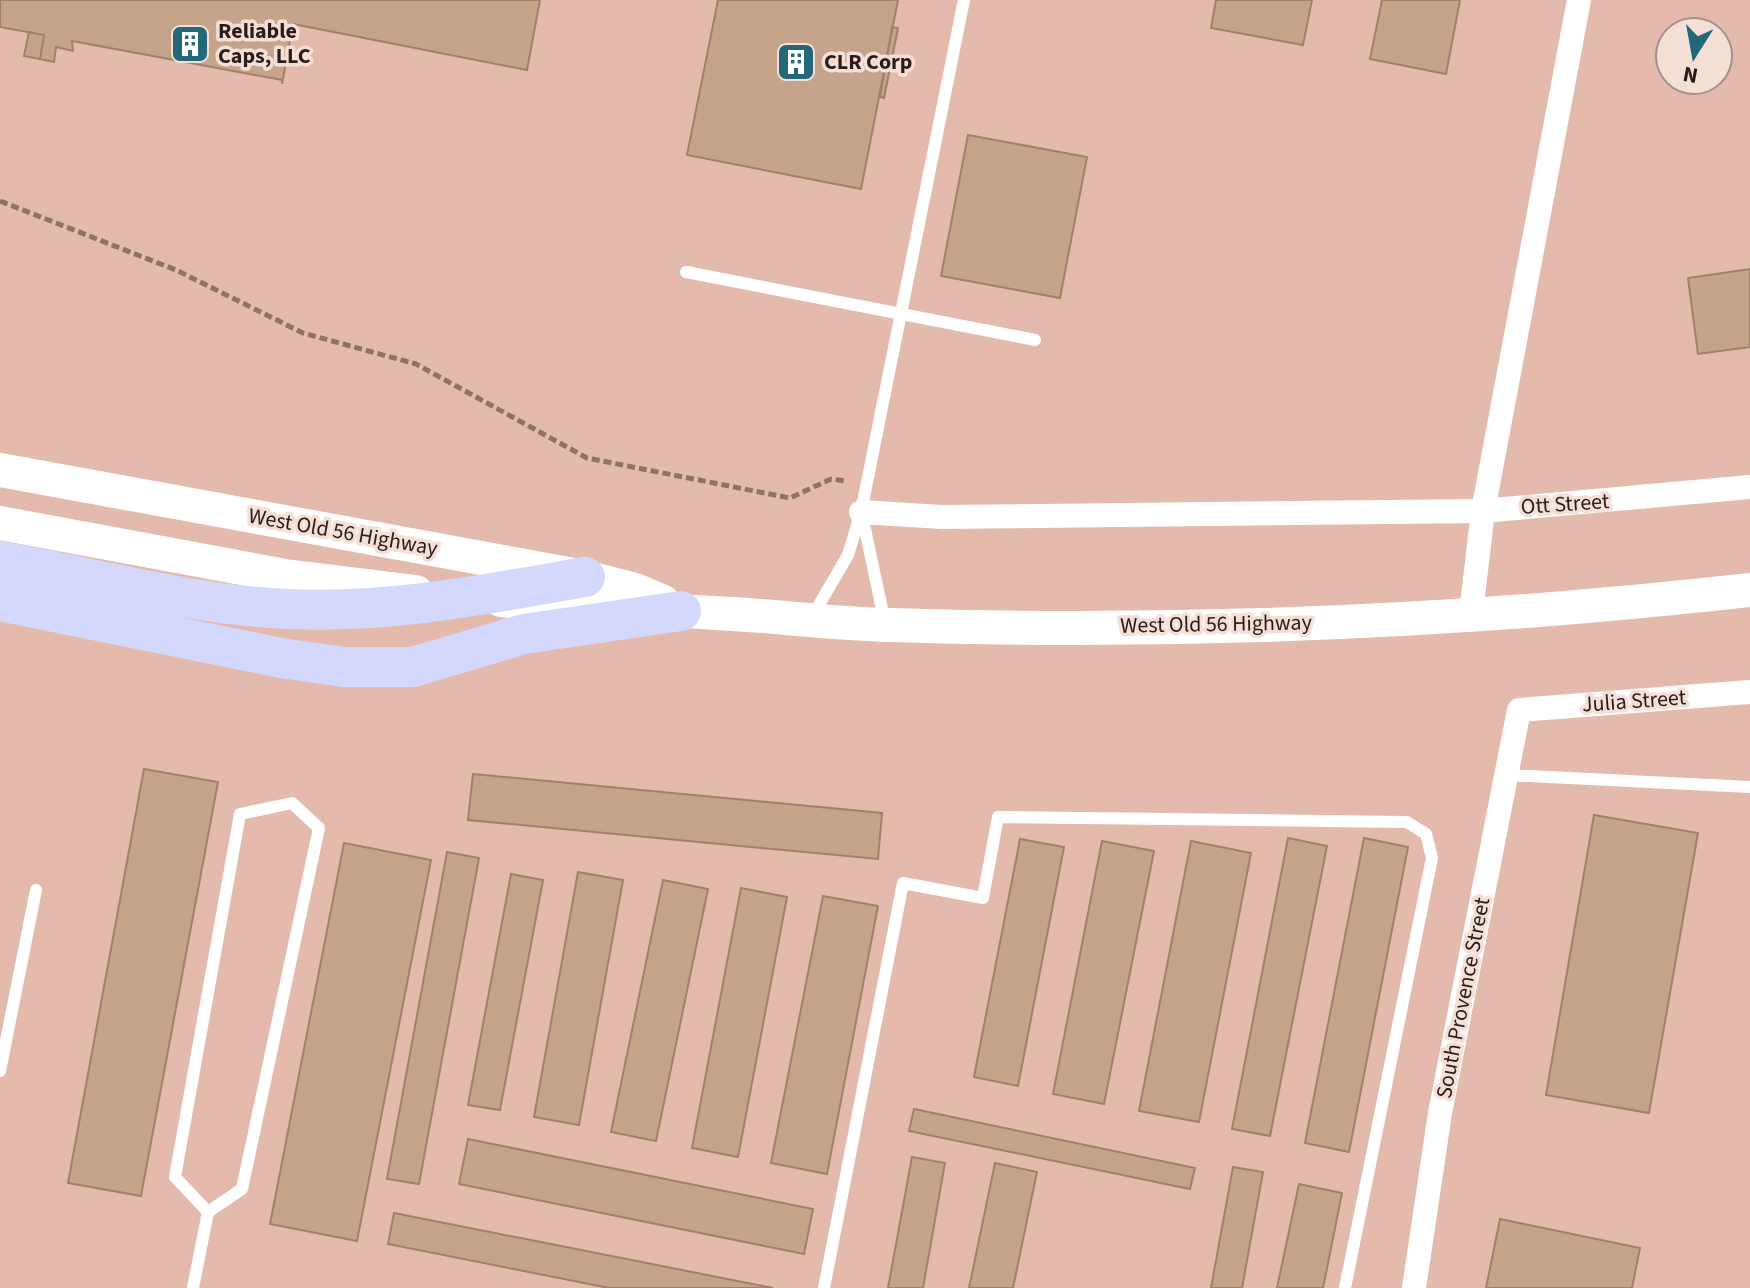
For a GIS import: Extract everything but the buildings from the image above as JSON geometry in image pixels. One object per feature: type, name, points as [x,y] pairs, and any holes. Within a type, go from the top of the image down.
[{"type":"highway","points":[[0,561],[222,602],[289,609],[361,608],[471,596],[585,577]]},
{"type":"highway","points":[[0,601],[281,658],[344,667],[413,667],[524,634],[681,611]]},
{"type":"main road","name":"West Old 56 Highway","points":[[0,470],[585,577],[635,590],[681,611]]},
{"type":"main road","name":"West Old 56 Highway","points":[[0,523],[285,576],[583,609],[681,611],[885,625],[1304,623],[1750,590]]},
{"type":"street","points":[[1471,613],[1483,511],[1579,0]]},
{"type":"street","name":"Ott Street","points":[[861,512],[942,517],[1483,511],[1750,487]]},
{"type":"street","name":"Julia Street","points":[[1519,710],[1750,692]]},
{"type":"street","name":"South Provence Street","points":[[1414,1288],[1440,1113],[1519,710]]},
{"type":"lane","points":[[810,619],[848,555],[861,512],[964,0]]},
{"type":"lane","points":[[686,272],[1035,340]]},
{"type":"lane","points":[[861,512],[885,625]]},
{"type":"lane","points":[[1507,775],[1750,787]]},
{"type":"lane","points":[[193,1288],[208,1212],[242,1189],[310,873],[319,828],[292,803],[240,814],[175,1177],[208,1212]]},
{"type":"lane","points":[[824,1288],[903,883],[983,898],[998,817],[1407,822],[1426,834],[1432,858],[1345,1288]]},
{"type":"lane","points":[[0,1071],[36,890]]},
{"type":"path","points":[[0,201],[176,270],[303,333],[416,364],[587,458],[790,498],[831,479],[866,484]]},
{"type":"place","name":"Reliable Caps, LLC","points":[[190,44]]},
{"type":"place","name":"CLR Corp","points":[[796,62]]}]
